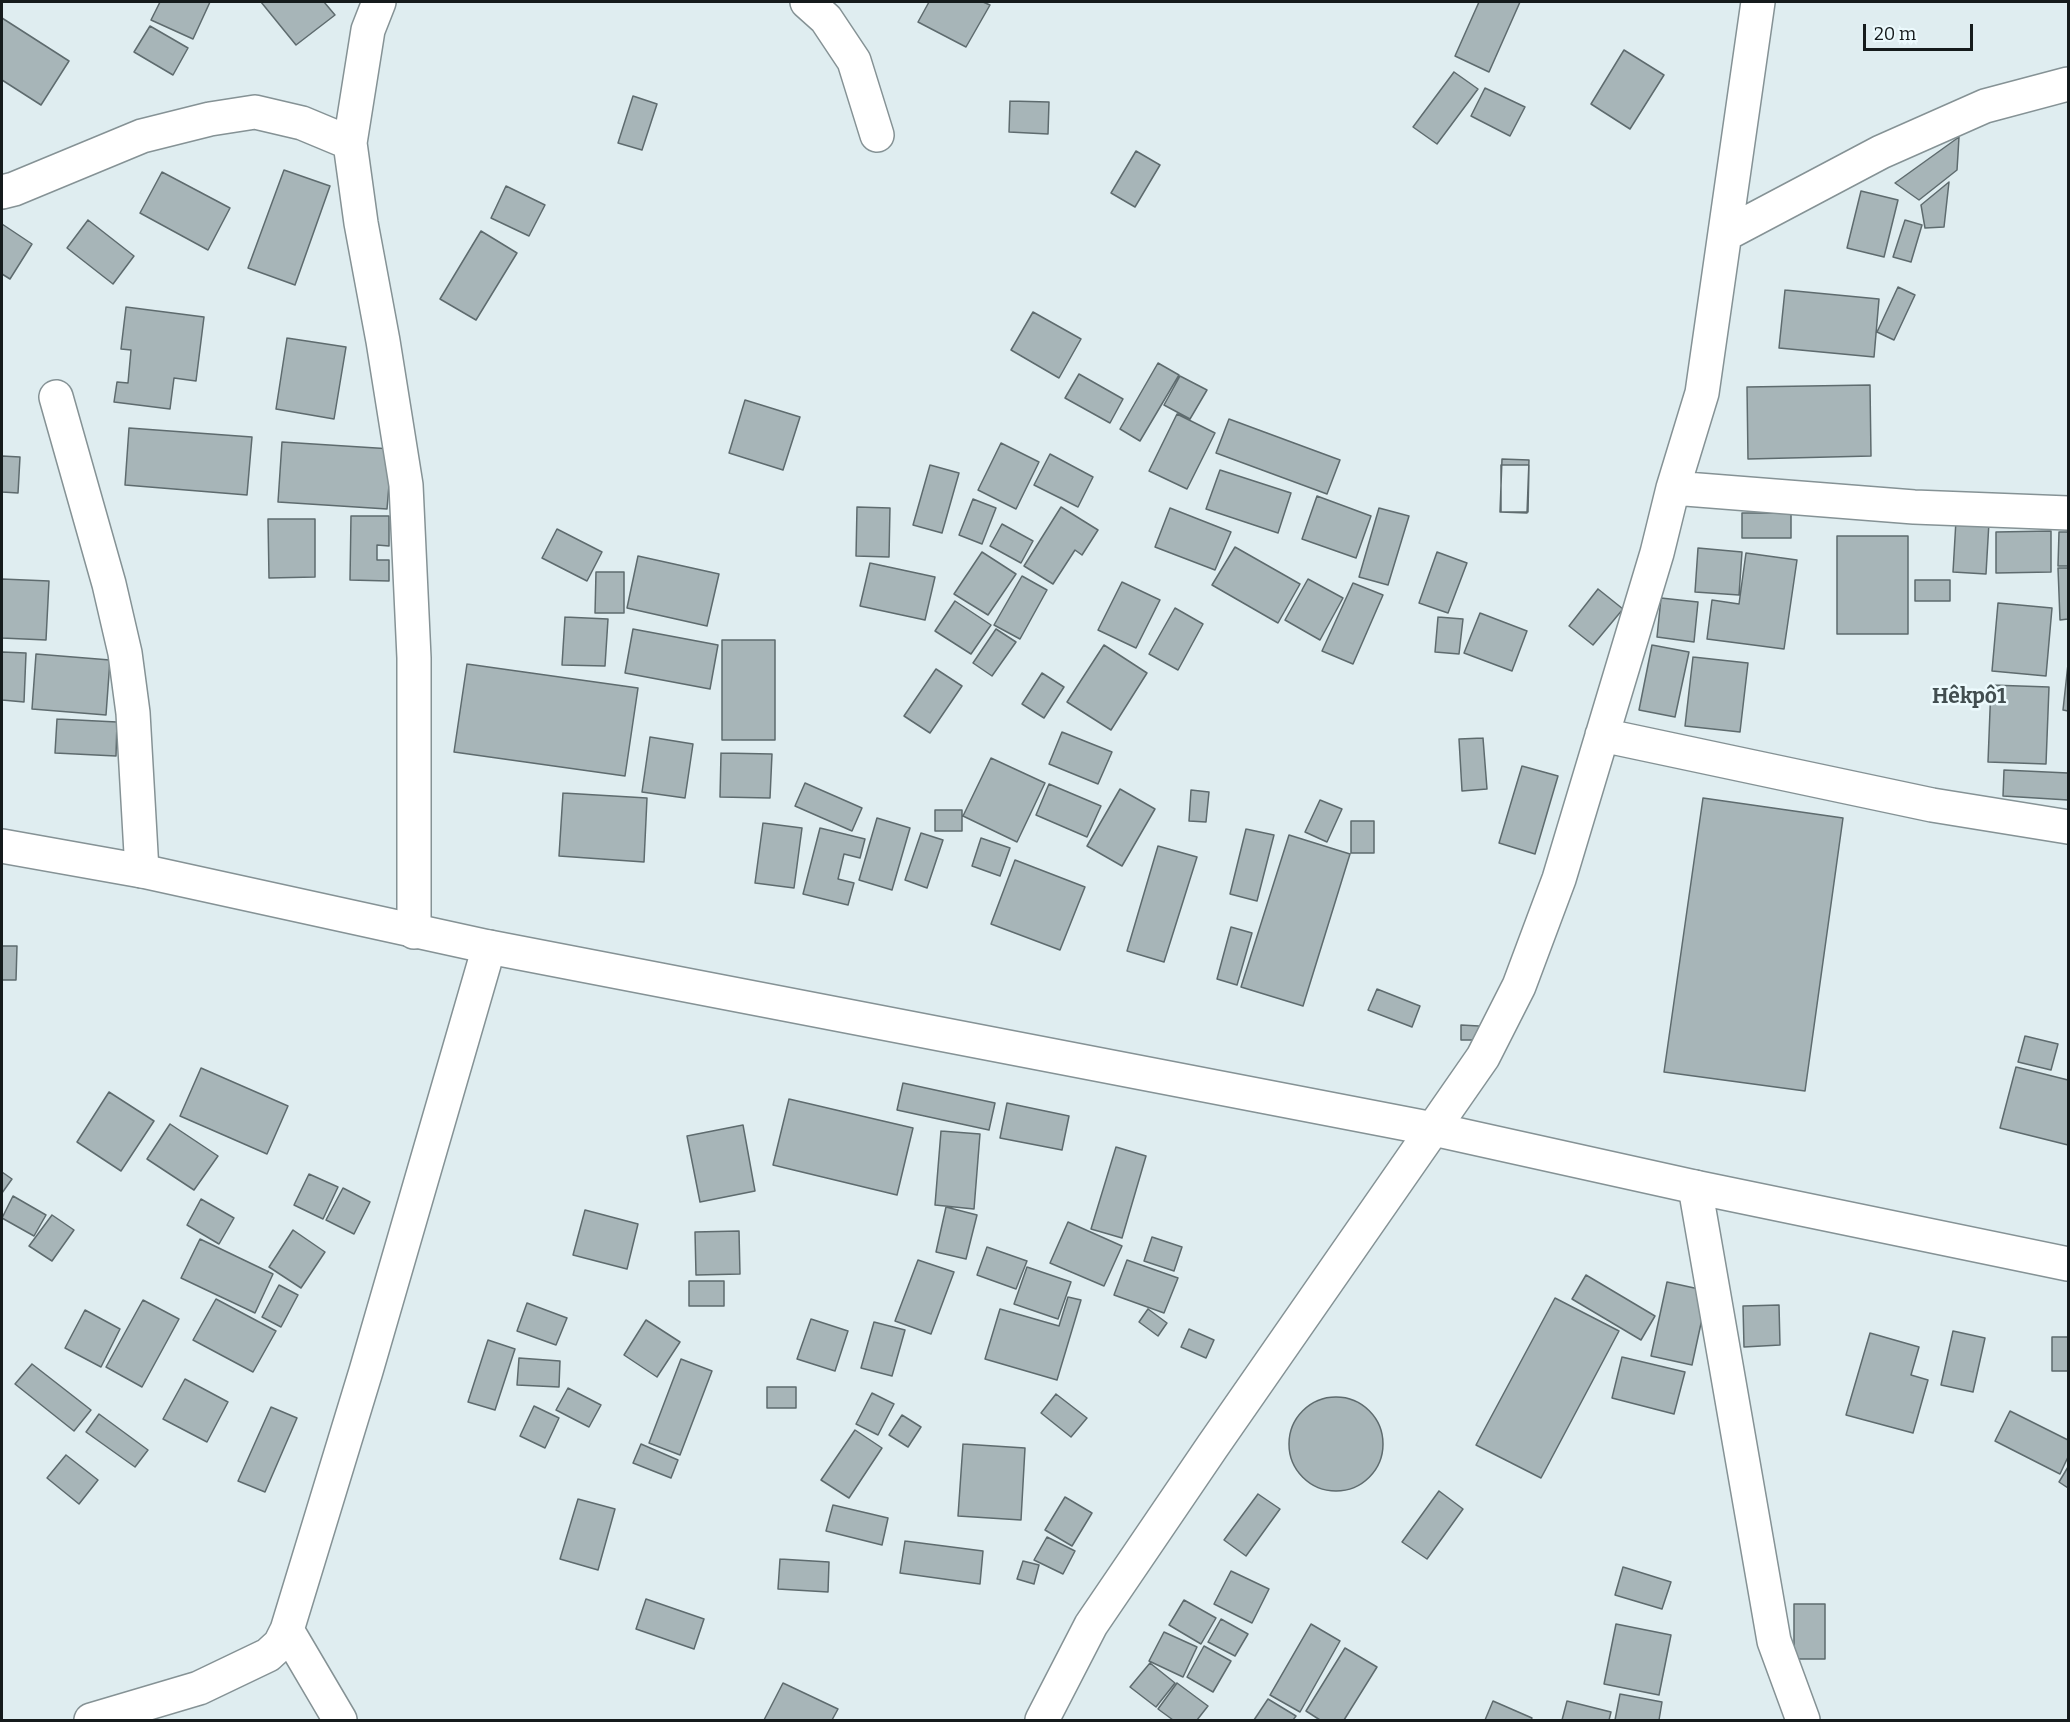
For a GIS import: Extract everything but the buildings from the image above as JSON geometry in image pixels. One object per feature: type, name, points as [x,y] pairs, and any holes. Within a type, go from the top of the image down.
[{"type":"street","points":[[379,2],[368,30],[350,143],[361,223],[406,485],[414,658],[414,932]]},
{"type":"street","points":[[807,2],[826,19],[854,61],[877,135]]},
{"type":"street","points":[[1042,1720],[1091,1625],[1483,1057],[1519,986],[1559,879],[1657,554],[1673,488],[1702,393],[1758,2]]},
{"type":"street","points":[[1726,234],[1881,152],[1985,106],[2068,84]]},
{"type":"street","points":[[2,192],[142,136],[210,119],[255,112],[303,123],[350,143]]},
{"type":"street","points":[[56,397],[109,584],[125,653],[133,713],[142,871]]},
{"type":"street","points":[[1673,488],[1914,507],[2068,513]]},
{"type":"street","points":[[1602,735],[1932,805],[2068,827]]},
{"type":"street","points":[[2,846],[142,871],[489,947],[1433,1129],[1695,1187],[2068,1264]]},
{"type":"street","points":[[91,1720],[199,1688],[268,1655],[280,1644],[287,1630],[369,1360],[489,947]]},
{"type":"street","points":[[1695,1187],[1774,1641],[1803,1720]]},
{"type":"street","points":[[287,1630],[340,1720]]},
{"type":"district","name":"Hêkpô1","points":[[1969,697]]}]
